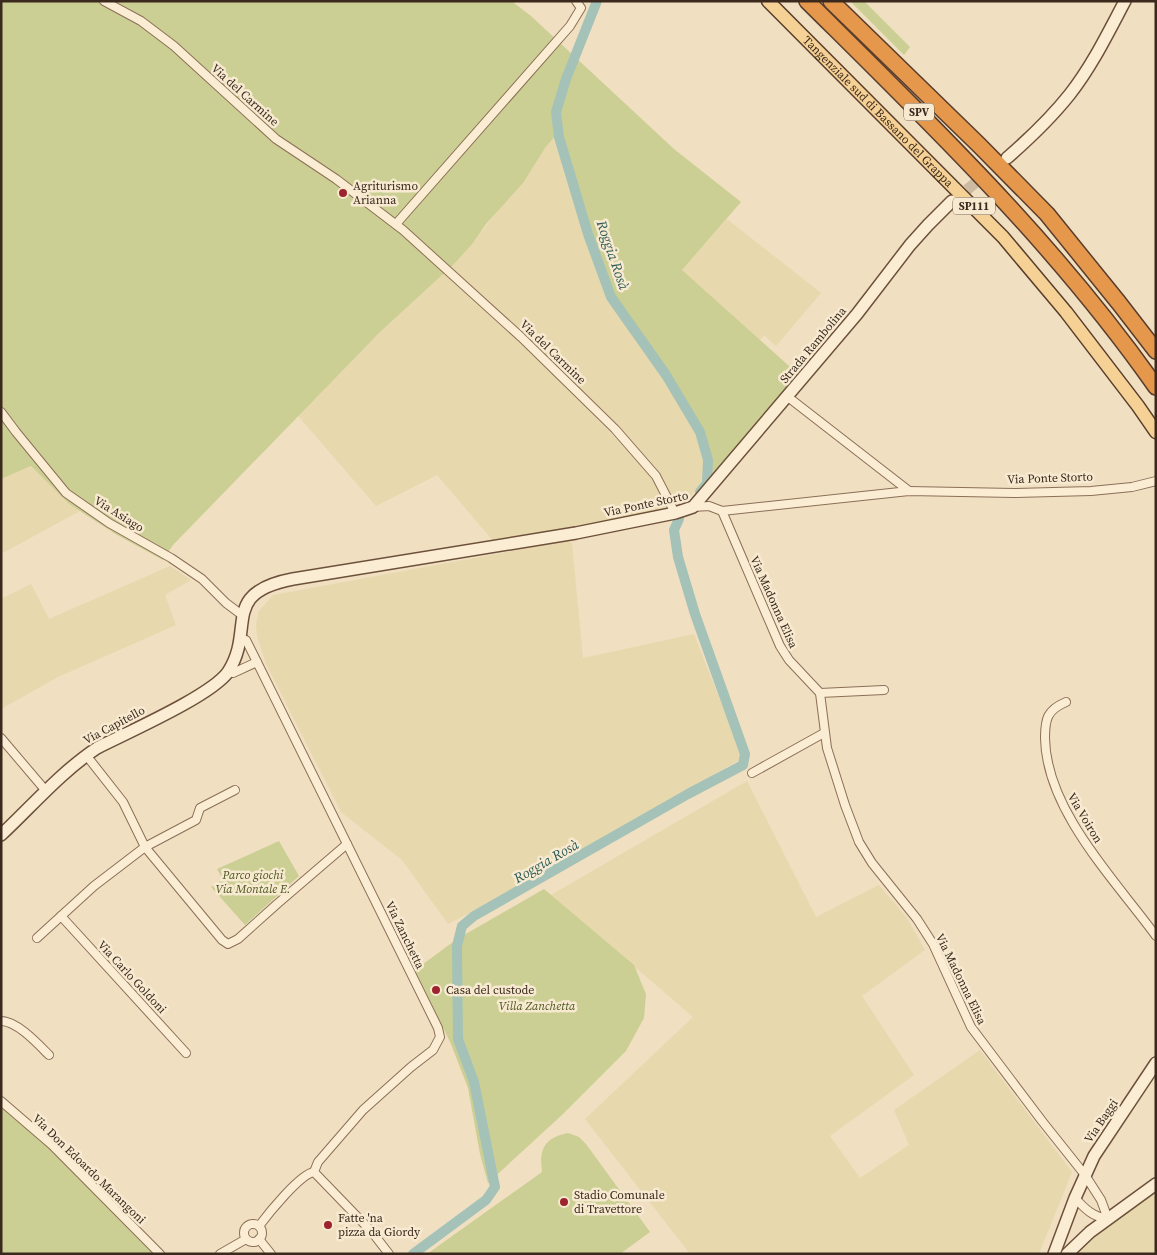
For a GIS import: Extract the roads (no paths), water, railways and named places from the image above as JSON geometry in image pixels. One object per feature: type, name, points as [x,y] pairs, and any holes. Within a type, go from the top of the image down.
[{"type":"highway","points":[[796,1],[985,188],[1016,217],[1028,225]]},
{"type":"highway","name":"SPV","points":[[807,1],[953,146],[1028,225],[1088,297],[1156,387]]},
{"type":"highway","name":"SPV","points":[[832,1],[1047,214],[1156,351]]},
{"type":"main road","name":"Tangenziale sud di Bassano del Grappa","points":[[768,1],[1003,236],[1066,312],[1156,432]]},
{"type":"street","name":"Via del Carmine","points":[[104,1],[141,21],[174,46],[276,139],[336,179],[396,224],[521,337],[615,429],[656,476],[675,513]]},
{"type":"street","points":[[396,224],[570,26],[581,8],[576,1]]},
{"type":"street","points":[[1007,158],[1042,127],[1070,94],[1094,58],[1125,1]]},
{"type":"street","name":"Strada Rambolina","points":[[694,507],[788,397],[910,245],[952,201]]},
{"type":"street","points":[[788,397],[909,491]]},
{"type":"street","name":"Via Asiago","points":[[1,412],[66,493],[109,522],[172,558],[202,579],[226,603],[242,615]]},
{"type":"street","name":"Via Ponte Storto","points":[[240,638],[242,615],[245,607],[264,587],[280,582],[576,532],[675,513],[694,507],[709,506],[722,511],[909,491],[1014,493],[1091,491],[1132,487],[1156,481]]},
{"type":"street","name":"Via Madonna Elisa","points":[[722,511],[780,646],[789,660],[820,693],[827,748],[845,806],[859,842],[872,863],[917,919],[933,944],[971,1027],[1086,1175],[1101,1200],[1108,1219]]},
{"type":"street","name":"Via Zanchetta","points":[[240,638],[246,640],[438,1028],[440,1037],[433,1050],[363,1110],[318,1162],[314,1172],[305,1176],[271,1209],[259,1226]]},
{"type":"street","name":"Via Capitello","points":[[1,836],[46,791],[86,755],[214,686],[228,672],[240,638]]},
{"type":"street","name":"Via Capitello","points":[[228,672],[233,673],[257,662]]},
{"type":"street","points":[[820,693],[884,690]]},
{"type":"street","name":"Via Voiron","points":[[1066,702],[1054,707],[1045,722],[1048,767],[1057,792],[1072,821],[1093,853],[1156,936]]},
{"type":"street","points":[[752,773],[824,733]]},
{"type":"street","points":[[1,738],[46,791]]},
{"type":"street","points":[[86,755],[123,802],[145,847],[222,940],[228,944],[238,939],[347,844]]},
{"type":"street","points":[[37,938],[94,886],[145,847],[196,820],[200,808],[235,790]]},
{"type":"street","name":"Via Carlo Goldoni","points":[[60,916],[186,1053]]},
{"type":"street","points":[[1,1021],[8,1021],[18,1028],[49,1055]]},
{"type":"street","name":"Via Baggi","points":[[1054,1254],[1075,1198],[1094,1156],[1156,1063]]},
{"type":"street","name":"Via Don Edoardo Marangoni","points":[[1,1101],[52,1145],[160,1254]]},
{"type":"street","points":[[314,1172],[390,1254]]},
{"type":"street","points":[[1067,1254],[1108,1219],[1137,1200],[1156,1184]]},
{"type":"street","points":[[1075,1198],[1087,1211],[1097,1218],[1108,1219]]},
{"type":"street","points":[[254,1224],[259,1226],[262,1232],[259,1239],[252,1242],[246,1238],[244,1232],[246,1227],[254,1224]]},
{"type":"street","points":[[220,1254],[246,1238]]},
{"type":"street","points":[[259,1239],[271,1254]]},
{"type":"waterway","name":"Roggia Rosà","points":[[597,1],[566,79],[556,112],[559,137],[588,234],[611,297],[666,375],[700,432],[708,460],[707,483],[700,492]]},
{"type":"waterway","name":"Roggia Rosà","points":[[413,1254],[486,1200],[495,1187],[474,1082],[458,1039],[457,946],[462,926],[474,916],[688,794],[743,765],[745,754],[695,614],[678,557],[674,530],[679,519]]},
{"type":"tunnel","points":[[954,200],[1004,160]]},
{"type":"place","name":"Agriturismo Arianna","points":[[343,193]]},
{"type":"place","name":"Casa del custode","points":[[436,990]]},
{"type":"place","name":"Stadio Comunale di Travettore","points":[[564,1202]]},
{"type":"place","name":"Fatte 'na pizza da Giordy","points":[[328,1225]]},
{"type":"park label","name":"Parco giochi Via Montale E.","points":[[253,882]]},
{"type":"park label","name":"Villa Zanchetta","points":[[537,1006]]}]
